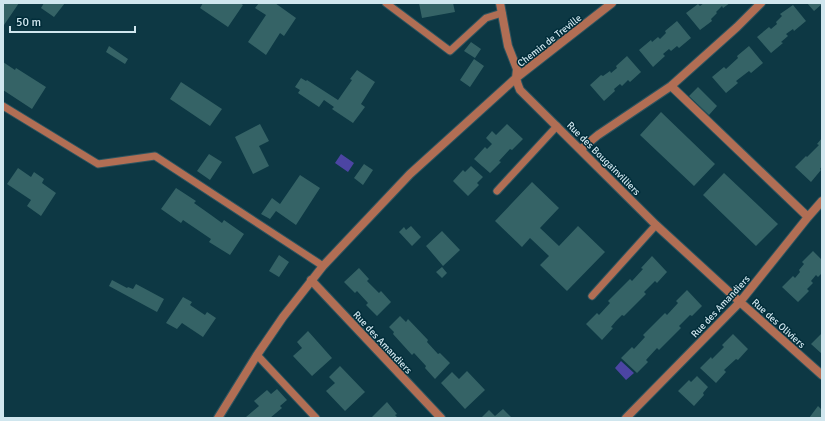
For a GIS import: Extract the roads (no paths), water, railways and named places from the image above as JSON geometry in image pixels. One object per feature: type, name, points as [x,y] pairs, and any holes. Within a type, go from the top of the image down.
[{"type":"street","name":"Rue des Bougainvilliers","points":[[500,3],[508,46],[517,69],[516,78],[520,90],[656,225],[740,302]]},
{"type":"street","name":"Chemin de Treville","points":[[218,418],[257,355],[311,280],[410,174],[516,78],[612,3]]},
{"type":"street","points":[[581,150],[598,135],[671,86],[737,27],[761,3]]},
{"type":"street","points":[[671,86],[808,217]]},
{"type":"street","name":"Rue des Amandiers","points":[[626,418],[740,302],[822,201]]},
{"type":"street","name":"Rue des Amandiers","points":[[311,280],[441,418]]},
{"type":"street","name":"Rue des Oliviers","points":[[740,302],[822,376]]},
{"type":"lane","points":[[386,3],[450,51],[486,18],[502,13]]},
{"type":"lane","points":[[3,106],[98,164],[155,156],[323,266]]},
{"type":"lane","points":[[498,191],[557,126]]},
{"type":"lane","points":[[592,296],[656,225]]},
{"type":"lane","points":[[257,355],[316,418]]}]
